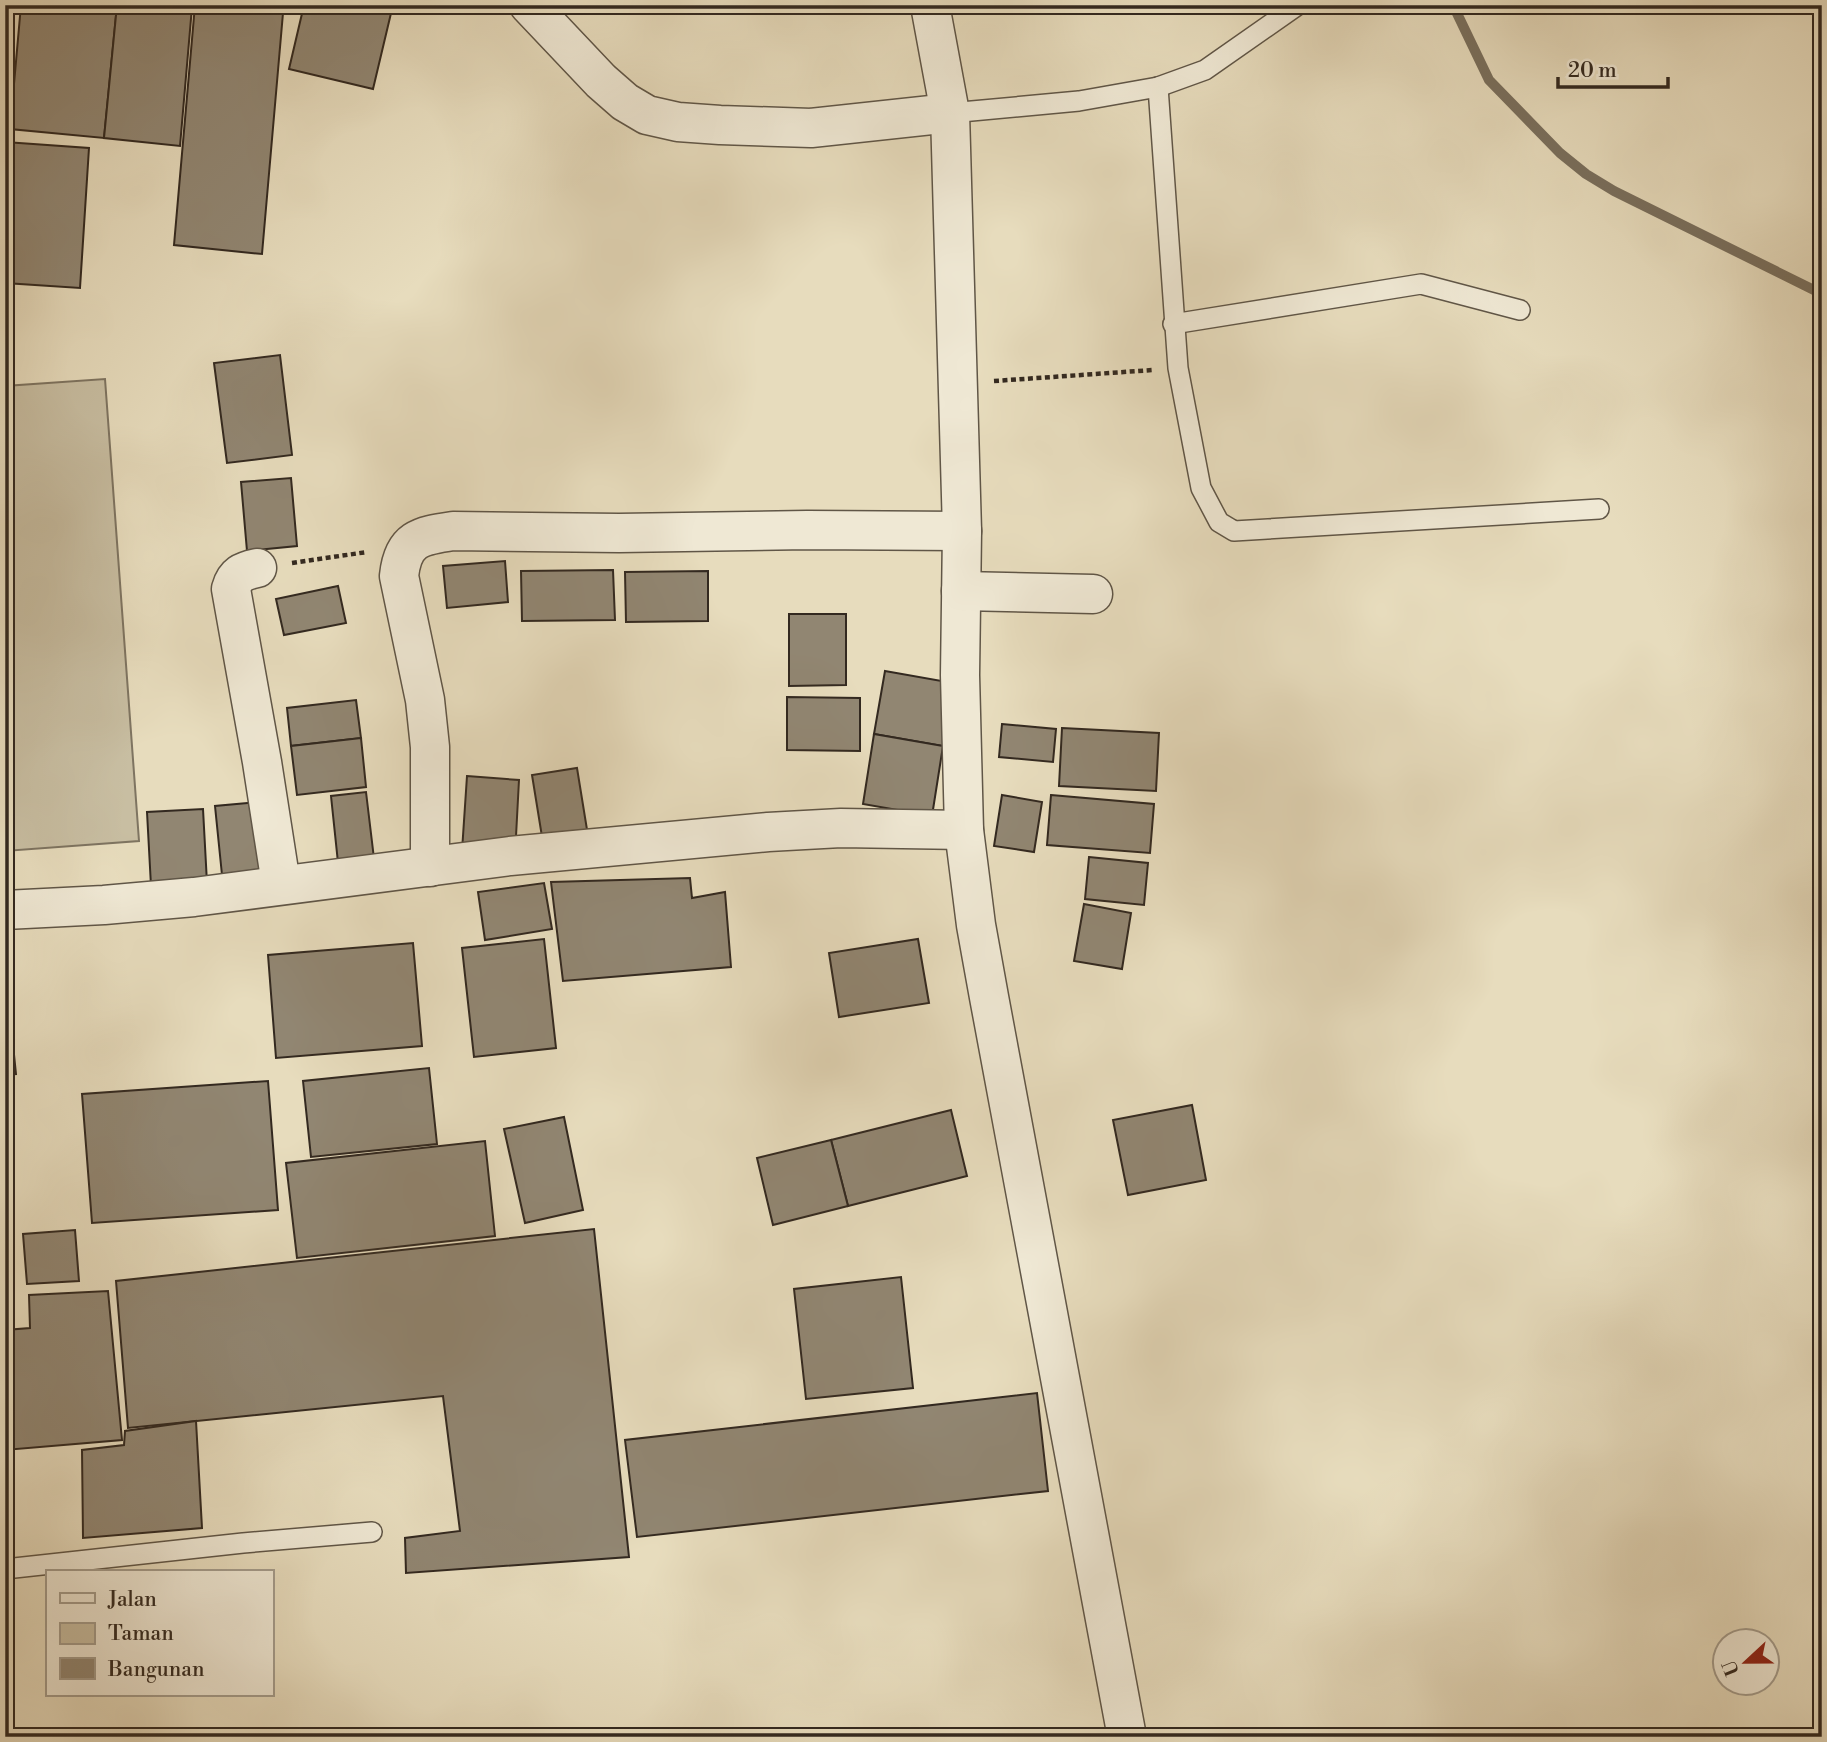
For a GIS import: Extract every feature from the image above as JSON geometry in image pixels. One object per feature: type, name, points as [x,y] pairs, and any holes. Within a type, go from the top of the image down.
[{"type":"street","points":[[529,5],[601,81],[625,102],[647,115],[699,123],[811,128],[950,113]]},
{"type":"street","points":[[930,5],[950,113],[962,531],[960,675],[964,830],[984,973],[1127,1737]]},
{"type":"street","points":[[430,867],[430,747],[425,700],[400,576],[401,559],[408,546],[425,535],[453,531],[962,531]]},
{"type":"street","points":[[257,568],[244,570],[234,578],[231,589],[281,884]]},
{"type":"street","points":[[961,591],[1093,594]]},
{"type":"street","points":[[5,910],[168,899],[510,856],[768,832],[841,828],[964,830]]},
{"type":"lane","points":[[950,113],[1079,101],[1158,87],[1205,70],[1298,5]]},
{"type":"lane","points":[[1158,87],[1178,368],[1201,488],[1219,522],[1234,531],[1599,509]]},
{"type":"lane","points":[[1174,324],[1421,284],[1520,310]]},
{"type":"lane","points":[[5,1569],[372,1532]]},
{"type":"path","points":[[958,383],[1178,368]]},
{"type":"path","points":[[257,568],[408,546]]},
{"type":"green space","points":[[105,379],[139,841],[5,851],[5,386]]},
{"type":"building","points":[[21,5],[117,5],[104,138],[10,129]]},
{"type":"building","points":[[117,5],[192,7],[180,146],[104,138]]},
{"type":"building","points":[[195,5],[283,13],[262,254],[174,245]]},
{"type":"building","points":[[304,5],[375,5],[392,9],[373,89],[289,69]]},
{"type":"building","points":[[5,142],[89,148],[80,288],[5,283]]},
{"type":"building","points":[[280,355],[292,455],[227,463],[214,363]]},
{"type":"building","points":[[291,478],[297,546],[247,551],[241,482]]},
{"type":"building","points":[[505,561],[508,602],[447,608],[443,566]]},
{"type":"building","points":[[613,570],[615,620],[522,621],[521,571]]},
{"type":"building","points":[[708,571],[708,621],[626,622],[625,572]]},
{"type":"building","points":[[338,586],[346,623],[284,635],[276,599]]},
{"type":"building","points":[[789,614],[846,614],[846,685],[789,686]]},
{"type":"building","points":[[885,671],[953,683],[943,746],[874,734]]},
{"type":"building","points":[[787,697],[860,698],[860,751],[787,750]]},
{"type":"building","points":[[356,700],[361,738],[291,746],[287,708]]},
{"type":"building","points":[[1002,724],[1056,729],[1053,762],[999,757]]},
{"type":"building","points":[[1062,728],[1159,733],[1156,791],[1059,786]]},
{"type":"building","points":[[874,734],[943,746],[932,816],[863,804]]},
{"type":"building","points":[[361,738],[366,787],[297,795],[291,746]]},
{"type":"building","points":[[577,768],[589,842],[544,849],[532,775]]},
{"type":"building","points":[[467,776],[519,780],[515,855],[462,851]]},
{"type":"building","points":[[366,792],[375,867],[339,872],[331,796]]},
{"type":"building","points":[[1002,795],[1042,802],[1034,852],[994,846]]},
{"type":"building","points":[[1051,795],[1154,804],[1150,853],[1047,845]]},
{"type":"building","points":[[259,802],[265,870],[222,875],[215,806]]},
{"type":"building","points":[[203,809],[207,883],[151,886],[147,812]]},
{"type":"building","points":[[1089,857],[1148,863],[1144,905],[1085,899]]},
{"type":"building","points":[[690,878],[692,898],[725,892],[731,967],[563,981],[551,882]]},
{"type":"building","points":[[544,883],[552,929],[485,940],[478,892]]},
{"type":"building","points":[[1084,904],[1131,913],[1122,969],[1074,961]]},
{"type":"building","points":[[544,939],[556,1048],[474,1057],[462,948]]},
{"type":"building","points":[[918,939],[929,1003],[839,1017],[829,953]]},
{"type":"building","points":[[413,943],[422,1046],[276,1058],[268,955]]},
{"type":"building","points":[[5,967],[16,1074],[5,1075]]},
{"type":"building","points":[[429,1068],[437,1144],[311,1157],[303,1081]]},
{"type":"building","points":[[268,1081],[278,1210],[92,1223],[82,1094]]},
{"type":"building","points":[[1192,1105],[1206,1180],[1128,1195],[1113,1120]]},
{"type":"building","points":[[951,1110],[967,1176],[848,1206],[831,1140]]},
{"type":"building","points":[[564,1117],[583,1210],[525,1223],[504,1129]]},
{"type":"building","points":[[831,1140],[848,1206],[773,1225],[757,1158]]},
{"type":"building","points":[[485,1141],[495,1236],[297,1258],[286,1163]]},
{"type":"building","points":[[594,1229],[629,1557],[406,1573],[405,1538],[460,1531],[443,1396],[128,1428],[116,1281]]},
{"type":"building","points":[[75,1230],[79,1281],[27,1284],[23,1234]]},
{"type":"building","points":[[901,1277],[913,1388],[806,1399],[794,1289]]},
{"type":"building","points":[[108,1291],[122,1440],[5,1450],[5,1330],[30,1328],[29,1295]]},
{"type":"building","points":[[1037,1393],[1048,1491],[637,1537],[625,1440]]},
{"type":"building","points":[[196,1421],[202,1528],[83,1538],[82,1450],[124,1445],[125,1431]]},
{"type":"waterway","points":[[1453,5],[1489,80],[1560,153],[1586,174],[1614,191],[1822,294]]}]
